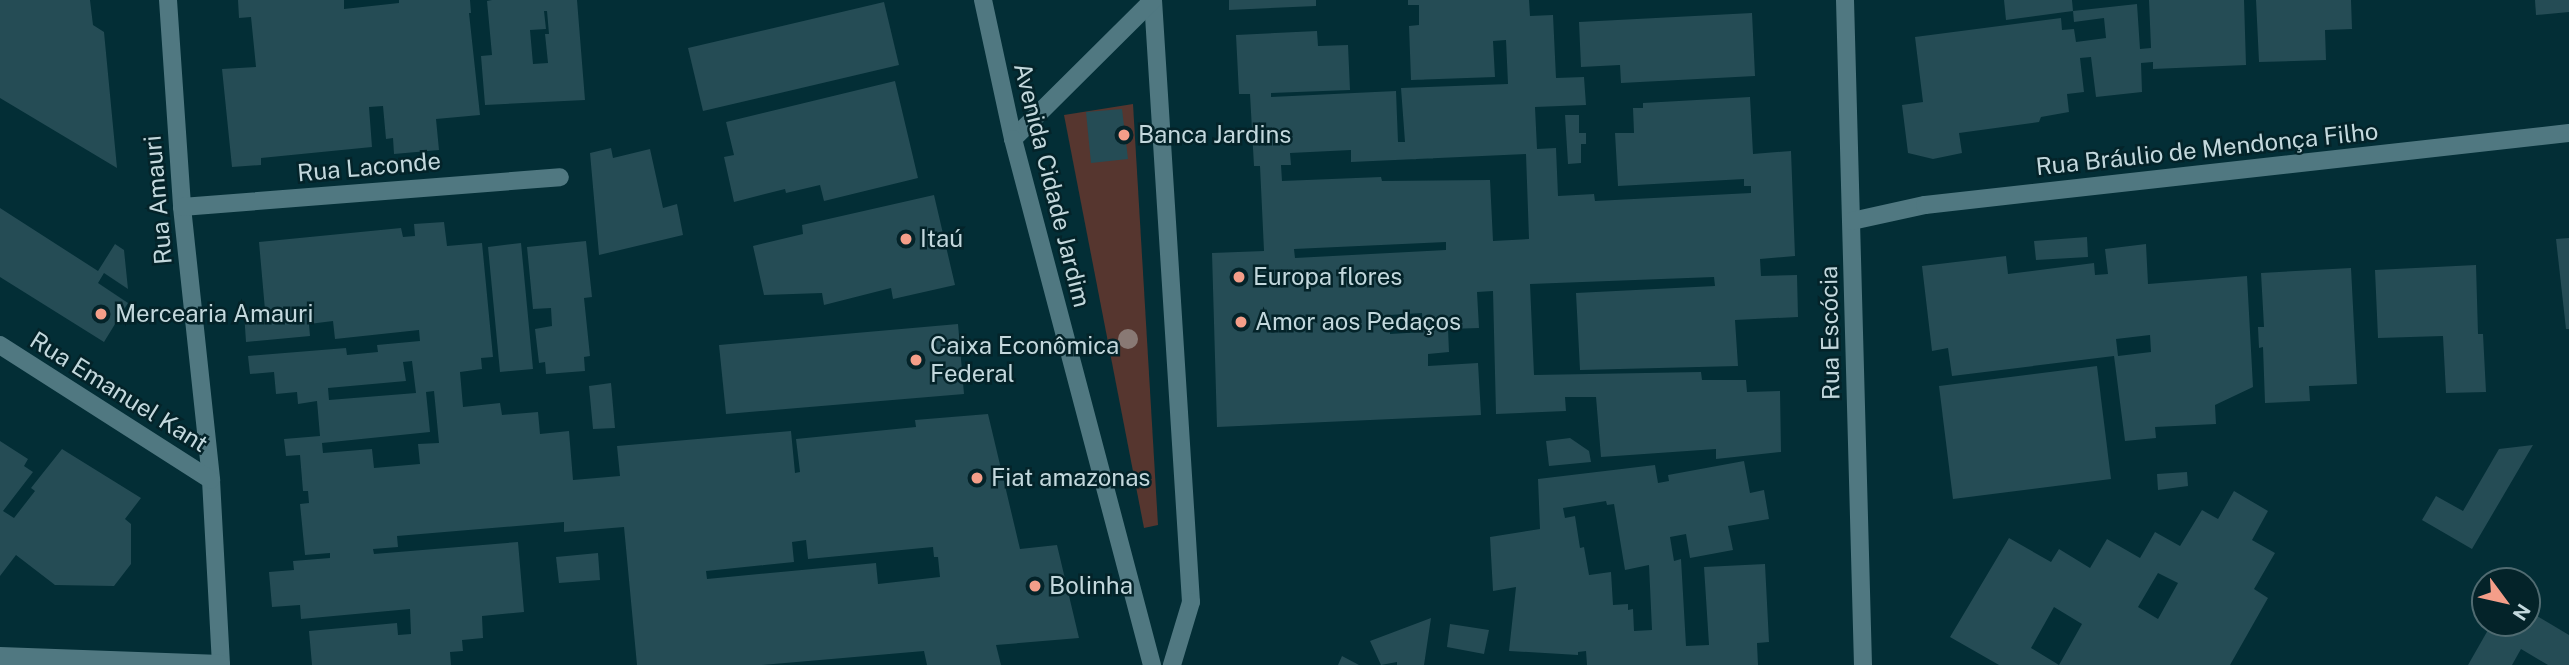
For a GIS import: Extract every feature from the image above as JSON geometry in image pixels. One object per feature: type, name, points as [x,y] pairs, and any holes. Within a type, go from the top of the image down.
[{"type":"street","name":"Rua Amauri","points":[[168,0],[182,207],[211,480],[221,665]]},
{"type":"street","name":"Avenida Cidade Jardim","points":[[983,0],[1013,139],[1152,665]]},
{"type":"street","points":[[1013,139],[1153,0]]},
{"type":"street","points":[[1153,0],[1191,602],[1172,665]]},
{"type":"street","name":"Rua Escócia","points":[[1845,0],[1863,665]]},
{"type":"street","name":"Rua Bráulio de Mendonça Filho","points":[[1852,221],[1924,205],[2569,133]]},
{"type":"street","name":"Rua Laconde","points":[[182,207],[560,177]]},
{"type":"street","name":"Rua Emanuel Kant","points":[[0,345],[211,480]]},
{"type":"street","points":[[0,656],[221,665]]},
{"type":"shaded area","points":[[1133,104],[1158,525],[1144,528],[1064,115]]},
{"type":"building","points":[[0,0],[90,0],[93,25],[104,32],[117,168],[0,98]]},
{"type":"building","points":[[238,0],[344,0],[344,9],[399,3],[399,0],[470,0],[469,13],[480,115],[436,119],[439,150],[394,154],[393,138],[386,139],[383,106],[369,107],[372,147],[261,158],[261,165],[232,167],[222,69],[256,67],[251,17],[239,18]]},
{"type":"building","points":[[577,0],[585,100],[485,105],[481,56],[492,55],[487,1]],"holes":[[[544,11],[547,11],[549,34],[545,34],[548,63],[533,64],[530,30],[546,29]]]},
{"type":"building","points":[[1229,0],[1316,0],[1316,6],[1229,10]]},
{"type":"building","points":[[1408,0],[1529,0],[1530,16],[1553,15],[1556,78],[1584,77],[1586,105],[1535,107],[1537,149],[1556,148],[1558,196],[1594,194],[1595,201],[1751,193],[1751,186],[1744,186],[1744,179],[1618,186],[1615,133],[1634,133],[1633,108],[1643,108],[1643,103],[1750,97],[1753,154],[1791,151],[1795,256],[1760,259],[1761,276],[1797,275],[1798,317],[1735,320],[1738,366],[1580,370],[1576,293],[1715,286],[1714,277],[1530,284],[1534,375],[1701,372],[1702,380],[1746,380],[1747,392],[1780,391],[1781,452],[1716,459],[1716,449],[1601,457],[1596,397],[1565,397],[1566,411],[1496,414],[1493,291],[1477,292],[1479,328],[1448,329],[1449,352],[1428,354],[1428,366],[1478,363],[1481,415],[1217,427],[1212,253],[1264,251],[1260,166],[1254,166],[1250,94],[1239,94],[1236,35],[1317,31],[1318,46],[1348,45],[1350,90],[1271,93],[1271,97],[1396,91],[1398,142],[1405,142],[1401,88],[1508,84],[1506,40],[1493,41],[1495,77],[1411,80],[1409,26],[1419,25],[1419,5],[1408,5]],"holes":[[[1351,150],[1351,162],[1526,154],[1529,239],[1493,241],[1490,180],[1382,181],[1381,177],[1282,181],[1281,165],[1291,165],[1290,153]],[[1446,242],[1446,250],[1295,258],[1294,249]],[[1422,313],[1423,332],[1390,334],[1389,315]]]},
{"type":"building","points":[[2004,0],[2072,0],[2073,11],[2006,20]]},
{"type":"building","points":[[2149,0],[2244,0],[2246,65],[2153,69],[2153,62],[2141,63],[2142,92],[2096,97],[2091,57],[2080,58],[2084,92],[2067,94],[2069,112],[2041,117],[2039,122],[1959,133],[1962,153],[1933,159],[1908,153],[1902,105],[1923,102],[1915,37],[2061,18],[2062,30],[2074,29],[2076,42],[2106,38],[2104,18],[2074,22],[2073,11],[2137,4],[2140,49],[2151,48]]},
{"type":"building","points":[[2256,0],[2351,0],[2352,29],[2325,30],[2326,60],[2259,62]]},
{"type":"building","points":[[2535,0],[2569,0],[2569,12],[2536,15]]},
{"type":"building","points":[[884,2],[899,65],[703,111],[688,48]]},
{"type":"building","points":[[1752,13],[1755,76],[1621,83],[1620,65],[1581,67],[1579,22]]},
{"type":"building","points":[[895,81],[918,178],[824,201],[820,185],[786,193],[785,189],[734,202],[724,157],[734,155],[726,122]]},
{"type":"building","points":[[1122,109],[1128,159],[1091,163],[1086,112]]},
{"type":"building","points":[[1565,115],[1579,115],[1579,133],[1586,133],[1586,144],[1581,144],[1581,163],[1568,164]]},
{"type":"building","points":[[611,148],[613,158],[650,149],[663,208],[677,204],[683,235],[599,255],[590,153]]},
{"type":"building","points":[[934,195],[955,285],[893,299],[891,288],[824,305],[822,293],[764,295],[753,246],[803,234],[802,225]]},
{"type":"building","points":[[0,208],[98,271],[115,244],[124,250],[128,289],[104,273],[98,283],[128,303],[104,342],[0,277]]},
{"type":"building","points":[[444,222],[447,246],[482,243],[493,357],[481,358],[482,369],[460,372],[463,407],[500,403],[502,415],[538,412],[540,434],[569,431],[573,480],[620,476],[617,446],[791,431],[795,473],[800,472],[796,439],[916,427],[915,420],[988,414],[1020,549],[1057,545],[1079,638],[996,645],[1001,665],[927,665],[924,651],[762,665],[637,665],[624,527],[564,532],[564,522],[397,536],[398,547],[373,549],[374,554],[518,542],[524,612],[482,616],[483,638],[462,640],[463,651],[450,652],[451,665],[312,665],[309,631],[397,623],[398,635],[411,634],[410,609],[301,619],[300,605],[272,607],[269,572],[294,570],[293,561],[330,558],[330,553],[305,555],[300,504],[309,503],[308,491],[303,491],[300,455],[286,456],[284,439],[320,436],[317,401],[298,404],[297,392],[276,394],[274,372],[250,374],[248,356],[346,348],[347,355],[378,352],[377,345],[420,341],[419,330],[335,339],[333,321],[309,324],[310,336],[246,342],[244,312],[265,310],[259,242],[401,228],[403,237],[415,236],[414,224]],"holes":[[[412,361],[416,393],[329,400],[328,388],[406,381],[403,362]],[[434,391],[439,443],[418,444],[420,464],[374,468],[372,449],[323,453],[322,443],[430,432],[426,392]],[[806,540],[808,559],[933,547],[934,557],[938,557],[940,577],[878,584],[876,563],[707,579],[706,571],[794,562],[792,542]]]},
{"type":"building","points":[[2087,237],[2088,257],[2036,260],[2034,241]]},
{"type":"building","points":[[2569,238],[2569,329],[2566,329],[2556,239]]},
{"type":"building","points":[[586,241],[592,297],[584,298],[590,356],[584,357],[585,371],[546,374],[545,362],[539,363],[535,329],[552,326],[551,308],[533,309],[527,247]]},
{"type":"building","points":[[521,243],[533,369],[500,372],[488,247]]},
{"type":"building","points":[[2146,244],[2148,284],[2247,276],[2253,387],[2215,405],[2216,424],[2155,427],[2156,438],[2125,441],[2114,356],[1952,376],[1948,348],[1932,351],[1922,266],[2006,256],[2008,274],[2094,263],[2095,275],[2108,274],[2105,249]],"holes":[[[2150,335],[2151,352],[2118,356],[2116,339]]]},
{"type":"building","points":[[2476,265],[2478,334],[2483,334],[2486,392],[2446,393],[2443,336],[2378,338],[2375,270]]},
{"type":"building","points":[[2351,268],[2357,384],[2309,386],[2310,401],[2265,403],[2263,347],[2259,348],[2258,327],[2264,327],[2261,273]]},
{"type":"building","points":[[958,324],[964,394],[726,414],[719,345]]},
{"type":"building","points":[[2097,366],[2111,479],[1953,499],[1939,386]]},
{"type":"building","points":[[611,383],[615,428],[593,429],[589,386]]},
{"type":"building","points":[[1570,438],[1589,451],[1591,462],[1549,466],[1546,441]]},
{"type":"building","points":[[0,441],[28,459],[24,466],[33,472],[3,511],[14,518],[35,491],[31,488],[62,449],[141,498],[125,519],[131,524],[131,564],[114,586],[55,585],[16,555],[0,576]]},
{"type":"building","points":[[2533,445],[2472,549],[2422,520],[2436,496],[2463,511],[2499,449]]},
{"type":"building","points":[[1744,461],[1750,493],[1764,490],[1769,519],[1728,526],[1733,550],[1690,558],[1686,534],[1670,537],[1674,561],[1681,559],[1686,646],[1709,645],[1704,567],[1765,564],[1769,642],[1757,643],[1758,665],[1587,665],[1586,651],[1578,652],[1578,655],[1509,651],[1516,587],[1493,591],[1490,537],[1540,529],[1538,479],[1655,465],[1658,483],[1669,481],[1668,475]],"holes":[[[1606,501],[1607,505],[1614,504],[1625,570],[1649,565],[1652,630],[1634,631],[1633,609],[1628,610],[1628,604],[1613,605],[1611,572],[1589,575],[1584,547],[1580,548],[1575,516],[1565,518],[1563,508]]]},
{"type":"building","points":[[2187,472],[2188,486],[2158,490],[2157,474]]},
{"type":"building","points":[[2234,491],[2268,511],[2252,540],[2275,553],[2254,589],[2268,598],[2230,665],[2059,665],[1999,665],[1950,637],[2009,538],[2051,562],[2059,549],[2090,568],[2107,539],[2140,558],[2155,532],[2180,546],[2202,510],[2218,519]],"holes":[[[2158,573],[2178,583],[2158,619],[2138,607]],[[2054,607],[2082,624],[2059,665],[2031,648]]]},
{"type":"building","points":[[598,553],[600,580],[559,583],[556,557]]},
{"type":"building","points":[[1431,618],[1424,665],[1397,665],[1397,662],[1381,665],[1370,641]]},
{"type":"building","points":[[2541,618],[2569,635],[2569,665],[2548,665],[2521,649],[2512,665],[2468,665],[2484,637],[2541,637]]},
{"type":"building","points":[[1450,624],[1489,630],[1484,654],[1447,647]]},
{"type":"building","points":[[1342,656],[1359,665],[1338,665]]},
{"type":"place","name":"Banca Jardins","points":[[1124,135]]},
{"type":"place","name":"Itaú","points":[[906,239]]},
{"type":"place","name":"Europa flores","points":[[1239,277]]},
{"type":"place","name":"Mercearia Amauri","points":[[101,314]]},
{"type":"place","name":"Amor aos Pedaços","points":[[1241,322]]},
{"type":"place","name":"Caixa Econômica Federal","points":[[916,360]]},
{"type":"place","name":"Fiat amazonas","points":[[977,478]]},
{"type":"place","name":"Bolinha","points":[[1035,586]]}]
